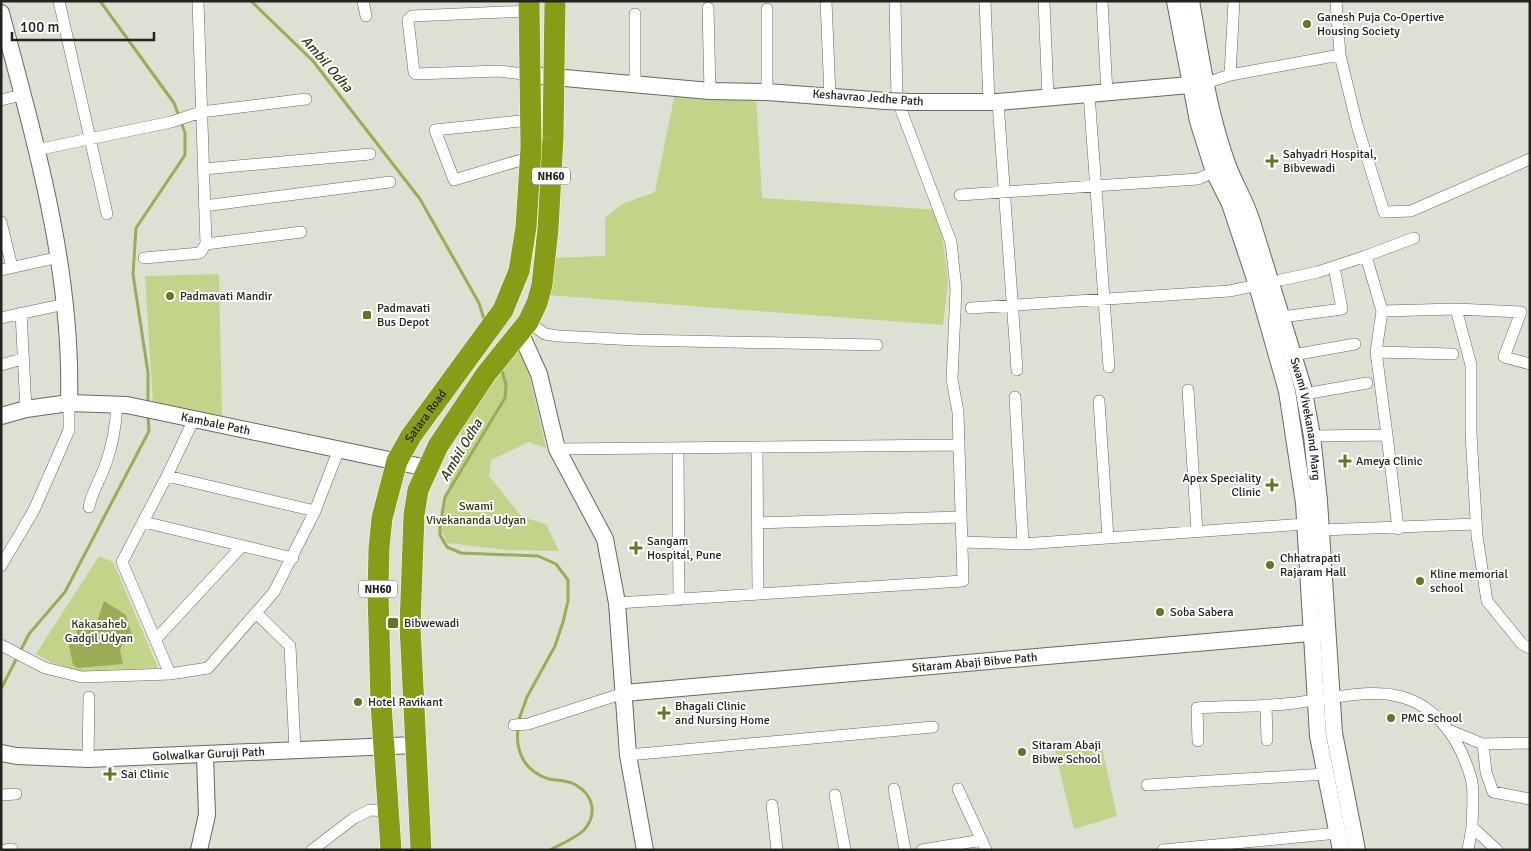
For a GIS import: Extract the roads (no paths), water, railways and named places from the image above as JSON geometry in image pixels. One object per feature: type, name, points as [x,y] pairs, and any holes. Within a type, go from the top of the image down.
[{"type":"highway","name":"Satara Road","points":[[421,850],[410,626],[412,548],[418,490],[427,468],[452,424],[486,374],[520,332],[537,303],[545,264],[555,77],[555,1]]},
{"type":"highway","name":"Satara Road","points":[[391,850],[381,704],[379,548],[382,518],[397,461],[416,429],[503,310],[519,271],[526,228],[531,157],[529,6]]},
{"type":"street","points":[[59,1],[107,214]]},
{"type":"street","points":[[144,258],[200,253],[206,244],[198,1]]},
{"type":"street","points":[[363,1],[366,16]]},
{"type":"street","points":[[826,1],[830,96]]},
{"type":"street","points":[[617,603],[963,581],[958,412],[952,379],[956,289],[951,242],[897,99],[895,1]]},
{"type":"street","points":[[985,1],[994,102],[1006,191],[1017,370]]},
{"type":"street","points":[[1044,1],[1048,98]]},
{"type":"street","points":[[1102,1],[1107,93]]},
{"type":"street","name":"Swami Vivekanand Marg","points":[[1175,1],[1198,84],[1228,166],[1244,198],[1304,394],[1312,436],[1321,530],[1319,632]]},
{"type":"street","name":"Swami Vivekanand Marg","points":[[1191,1],[1198,84],[1214,172],[1270,282],[1296,438],[1319,632],[1325,774],[1341,850]]},
{"type":"street","points":[[1230,75],[1234,1]]},
{"type":"street","points":[[1336,1],[1340,55],[1357,125],[1384,212],[1411,211],[1530,159]]},
{"type":"street","points":[[529,6],[412,16],[408,20],[414,72],[416,74],[499,71],[530,74]]},
{"type":"street","points":[[708,8],[710,91]]},
{"type":"street","points":[[767,9],[767,92]]},
{"type":"street","points":[[1,13],[6,48],[22,95],[60,256],[71,354],[69,430],[34,510],[2,561]]},
{"type":"street","points":[[635,84],[636,14]]},
{"type":"street","points":[[1198,84],[1230,75],[1340,55]]},
{"type":"street","name":"Keshavrao Jedhe Path","points":[[530,74],[710,91],[767,92],[911,102],[994,102],[1198,84]]},
{"type":"street","points":[[1089,94],[1109,366]]},
{"type":"street","points":[[1,100],[22,95]]},
{"type":"street","points":[[36,150],[171,122],[201,112],[306,99]]},
{"type":"street","points":[[530,120],[435,130],[454,180],[531,157]]},
{"type":"street","points":[[204,169],[370,154]]},
{"type":"street","points":[[960,195],[1198,179],[1214,172]]},
{"type":"street","points":[[204,206],[390,182]]},
{"type":"street","points":[[1,222],[7,268],[60,256]]},
{"type":"street","points":[[206,244],[301,232]]},
{"type":"street","points":[[971,308],[1229,291],[1334,267],[1414,238]]},
{"type":"street","points":[[1366,256],[1382,310],[1376,352],[1398,529]]},
{"type":"street","points":[[1282,318],[1342,309],[1334,267]]},
{"type":"street","points":[[1,318],[65,304]]},
{"type":"street","points":[[1382,310],[1456,309],[1521,312],[1504,357],[1530,364]]},
{"type":"street","points":[[1456,309],[1471,365],[1471,434],[1476,524],[1487,600],[1522,644],[1530,648]]},
{"type":"street","points":[[21,313],[26,409]]},
{"type":"street","points":[[645,850],[628,755],[617,603],[605,539],[557,449],[539,374],[520,332],[636,340],[878,345]]},
{"type":"street","points":[[1293,355],[1355,344]]},
{"type":"street","points":[[1376,352],[1453,354]]},
{"type":"street","points":[[1,365],[22,359]]},
{"type":"street","points":[[1304,394],[1367,383]]},
{"type":"street","points":[[1188,390],[1197,532]]},
{"type":"street","points":[[1016,397],[1023,544]]},
{"type":"street","points":[[1099,401],[1108,538]]},
{"type":"street","name":"Kambale Path","points":[[1,416],[26,409],[70,403],[117,404],[427,468]]},
{"type":"street","points":[[89,507],[92,493],[106,464],[113,440],[117,404]]},
{"type":"street","points":[[170,674],[122,562],[144,522],[194,419]]},
{"type":"street","points":[[1312,436],[1387,435]]},
{"type":"street","points":[[557,449],[958,445]]},
{"type":"street","points":[[757,448],[758,594]]},
{"type":"street","points":[[4,647],[45,668],[82,677],[170,674],[208,668],[274,592],[293,558],[315,511],[339,449]]},
{"type":"street","points":[[678,449],[679,600]]},
{"type":"street","points":[[167,476],[315,511]]},
{"type":"street","points":[[757,523],[961,517]]},
{"type":"street","points":[[144,522],[293,558]]},
{"type":"street","points":[[962,542],[1023,544],[1305,524]]},
{"type":"street","points":[[1321,530],[1398,529],[1476,524]]},
{"type":"street","points":[[156,639],[242,546]]},
{"type":"street","points":[[256,613],[290,646],[295,750]]},
{"type":"street","name":"Sitaram Abaji Bibve Path","points":[[624,692],[1319,632]]},
{"type":"street","points":[[514,725],[528,724],[624,692]]},
{"type":"street","points":[[1198,741],[1196,708],[1266,705],[1323,698],[1392,694],[1415,701],[1434,714],[1451,731],[1471,779],[1472,827],[1468,850]]},
{"type":"street","points":[[88,759],[89,697]]},
{"type":"street","name":"Swami Vivekanand Marg","points":[[1323,698],[1357,850]]},
{"type":"street","points":[[1266,705],[1267,740]]},
{"type":"street","points":[[628,755],[933,727]]},
{"type":"street","points":[[1451,731],[1483,744],[1530,743]]},
{"type":"street","points":[[1483,744],[1486,772],[1493,792],[1530,799]]},
{"type":"street","name":"Golwalkar Guruji Path","points":[[1,753],[17,756],[88,759],[415,745]]},
{"type":"street","points":[[199,850],[207,815],[205,755]]},
{"type":"street","points":[[1147,785],[1325,774]]},
{"type":"street","points":[[894,789],[905,850]]},
{"type":"street","points":[[922,850],[984,845],[958,789]]},
{"type":"street","points":[[1,795],[16,794]]},
{"type":"street","points":[[835,795],[845,850]]},
{"type":"street","points":[[772,805],[777,850]]},
{"type":"street","points":[[312,850],[354,818],[370,810],[387,811]]},
{"type":"street","points":[[1472,827],[1497,850]]},
{"type":"street","points":[[1163,850],[1338,833]]},
{"type":"street","points":[[5,850],[12,849]]},
{"type":"waterway","points":[[100,1],[174,103],[179,116]]},
{"type":"waterway","name":"Ambil Odha","points":[[251,1],[313,61],[420,199],[479,303],[485,322]]},
{"type":"waterway","points":[[148,404],[148,373],[133,274],[136,228],[185,155],[185,133],[181,122]]},
{"type":"waterway","name":"Ambil Odha","points":[[501,368],[506,384],[505,398],[445,497],[440,535],[447,547],[461,553],[538,556],[556,564],[568,580],[568,601],[555,646],[527,697],[518,722]]},
{"type":"waterway","points":[[1,689],[29,634],[65,592],[149,431],[148,415]]},
{"type":"waterway","name":"Ambil Odha","points":[[518,728],[517,737],[520,753],[528,766],[541,776],[576,785],[582,789],[592,805],[591,818],[584,830],[550,850]]},
{"type":"place","name":"Ganesh Puja Co-Opertive Housing Society","points":[[1307,24]]},
{"type":"place","name":"Sahyadri Hospital, Bibvewadi","points":[[1272,161]]},
{"type":"place","name":"Padmavati Mandir","points":[[170,296]]},
{"type":"place","name":"Padmavati Bus Depot","points":[[367,315]]},
{"type":"place","name":"Ameya Clinic","points":[[1345,461]]},
{"type":"place","name":"Apex Speciality Clinic","points":[[1272,485]]},
{"type":"place","name":"Sangam Hospital, Pune","points":[[636,548]]},
{"type":"place","name":"Chhatrapati Rajaram Hall","points":[[1270,565]]},
{"type":"place","name":"Kline memorial school","points":[[1420,581]]},
{"type":"place","name":"Soba Sabera","points":[[1160,612]]},
{"type":"place","name":"Bibwewadi","points":[[393,623]]},
{"type":"place","name":"Hotel Ravikant","points":[[358,702]]},
{"type":"place","name":"Bhagali Clinic and Nursing Home","points":[[664,713]]},
{"type":"place","name":"PMC School","points":[[1391,718]]},
{"type":"place","name":"Sitaram Abaji Bibwe School","points":[[1022,752]]},
{"type":"place","name":"Sai Clinic","points":[[110,774]]},
{"type":"park label","name":"Swami Vivekananda Udyan","points":[[476,513]]},
{"type":"park label","name":"Kakasaheb Gadgil Udyan","points":[[99,631]]}]
